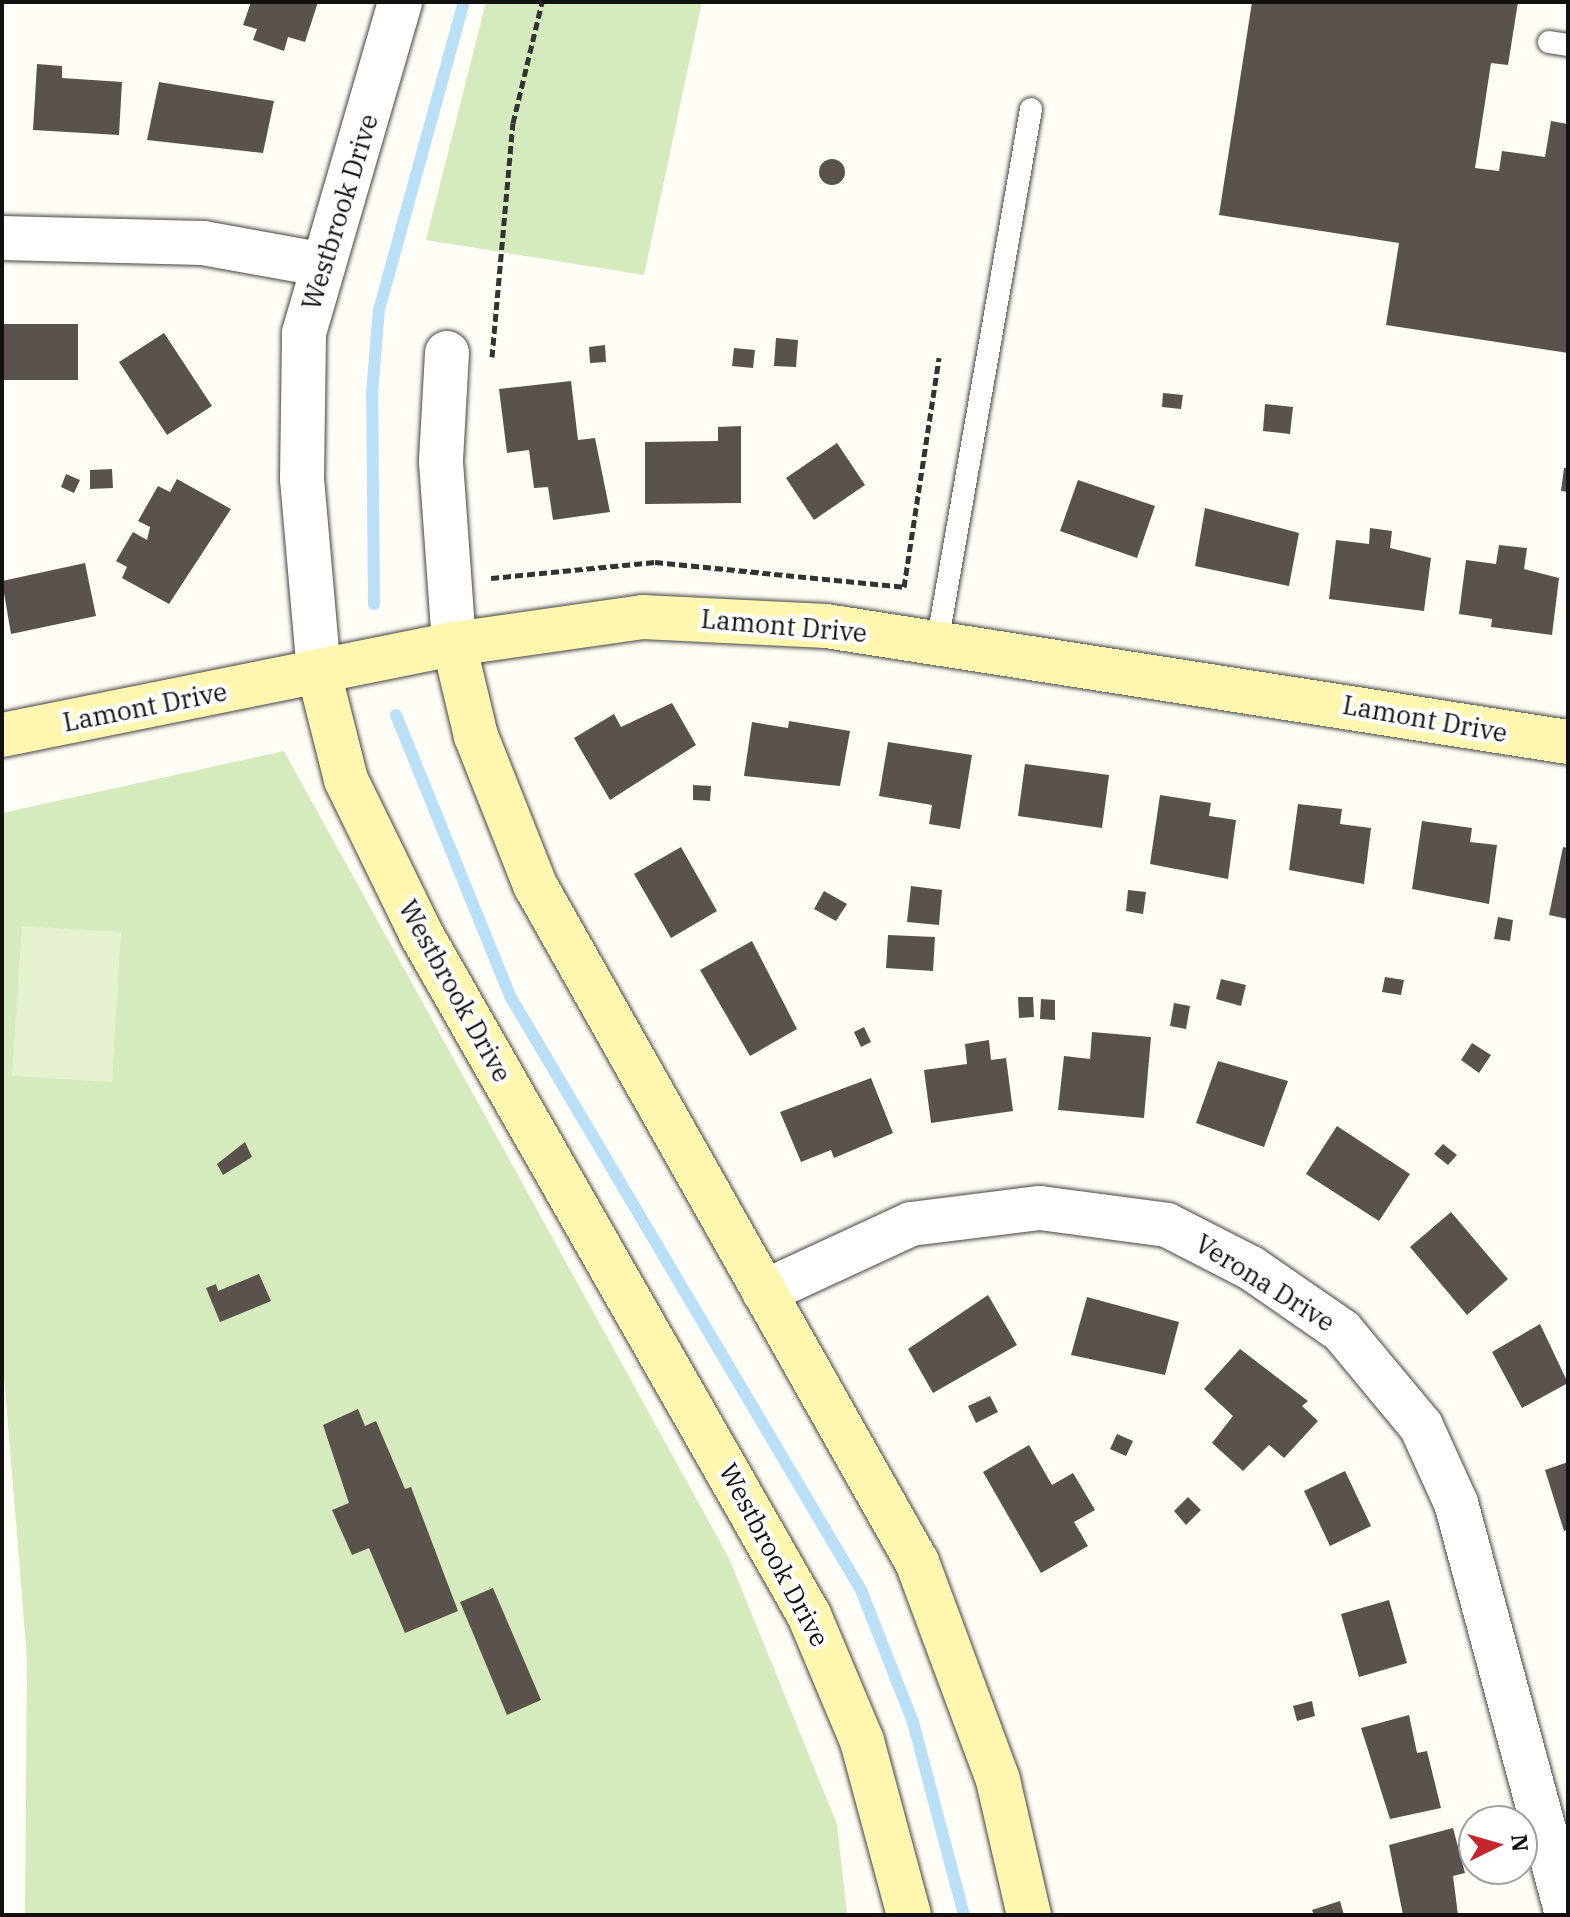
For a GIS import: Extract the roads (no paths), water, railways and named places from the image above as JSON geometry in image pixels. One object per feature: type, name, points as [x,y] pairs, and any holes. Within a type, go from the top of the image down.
[{"type":"street","name":"Westbrook Drive","points":[[400,2],[320,264],[300,369],[306,569],[319,673],[346,780],[421,934],[809,1615],[862,1741],[909,1915]]},
{"type":"street","points":[[2,238],[203,243],[320,264]]},
{"type":"street","points":[[447,353],[441,462],[454,644],[476,736],[535,885],[917,1562],[998,1780],[1029,1915]]},
{"type":"street","name":"Lamont Drive","points":[[2,735],[454,644],[643,617],[826,626],[1568,742]]},
{"type":"street","name":"Verona Drive","points":[[764,1292],[911,1224],[1040,1208],[1167,1225],[1251,1268],[1342,1331],[1421,1426],[1442,1468],[1567,1915]]},
{"type":"lane","points":[[937,644],[1031,109]]},
{"type":"waterway","points":[[374,604],[372,393],[379,310],[464,2]]},
{"type":"waterway","points":[[396,715],[510,996],[861,1590],[913,1722],[964,1915]]}]
